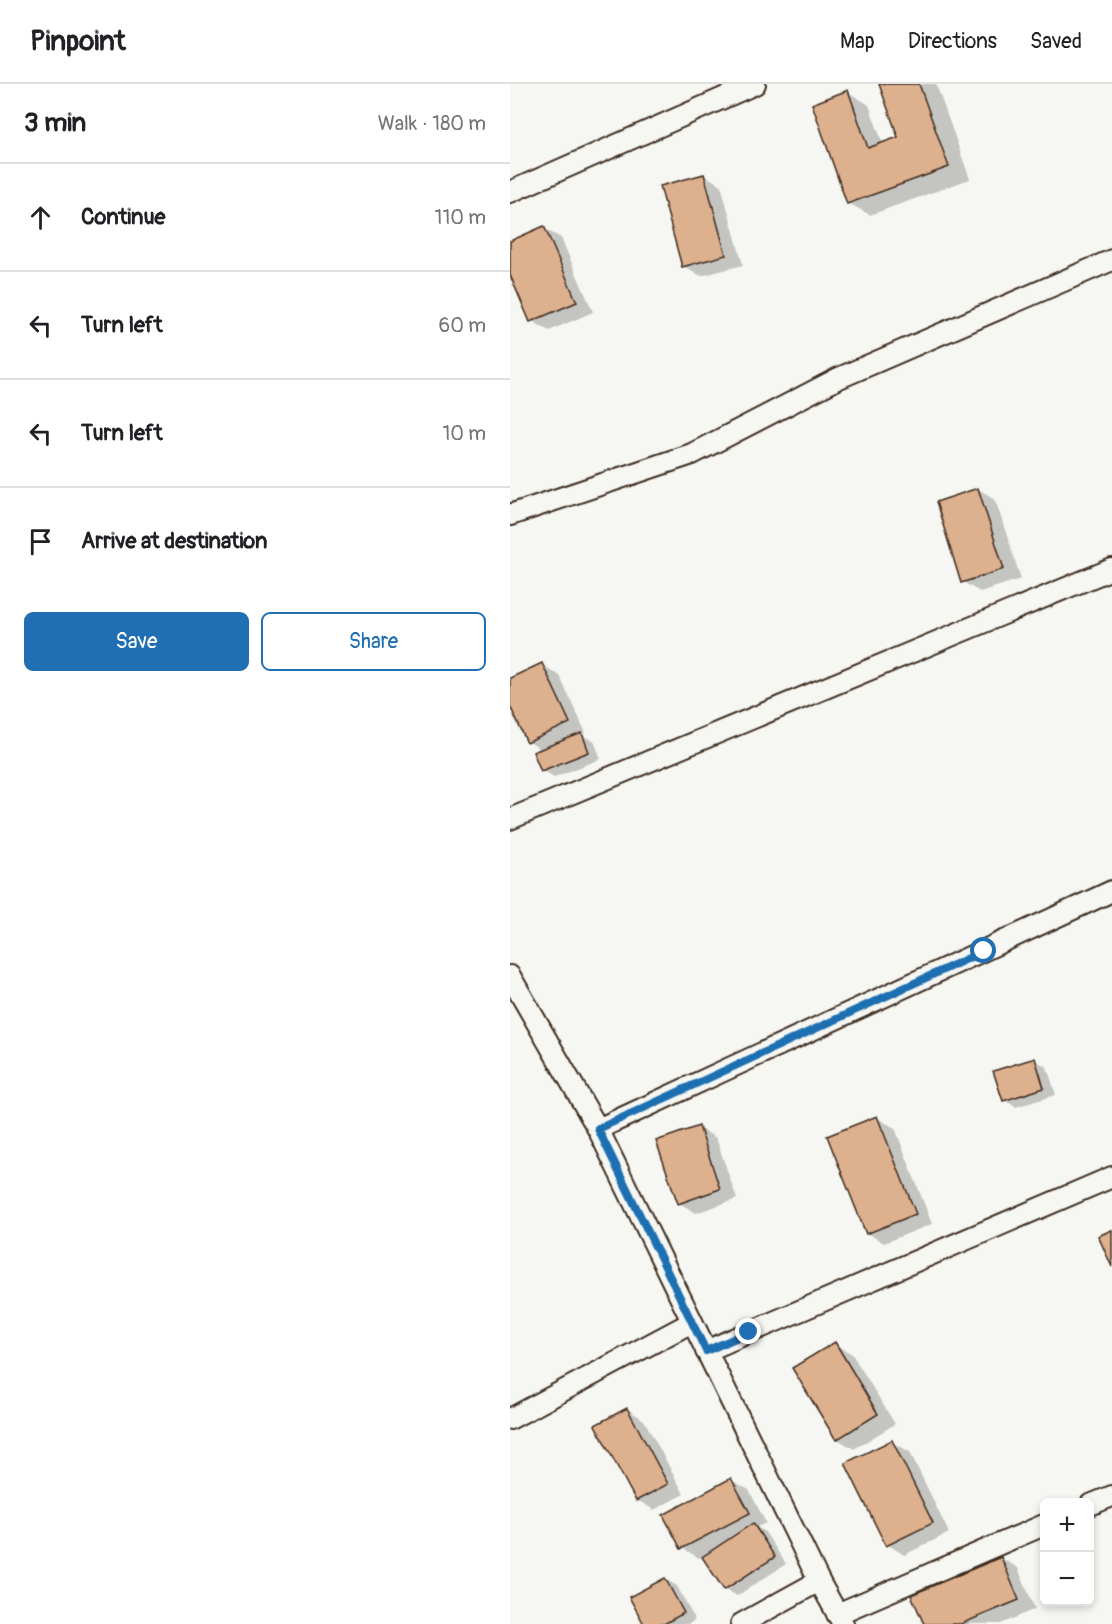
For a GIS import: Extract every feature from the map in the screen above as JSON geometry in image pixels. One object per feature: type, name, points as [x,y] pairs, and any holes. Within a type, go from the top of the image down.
[{"type":"street","points":[[510,192],[755,84]]},
{"type":"street","points":[[510,515],[692,454],[839,378],[1112,260]]},
{"type":"street","points":[[510,819],[1112,569]]},
{"type":"street","points":[[598,1129],[1112,891]]},
{"type":"street","points":[[510,976],[598,1129],[819,1581],[840,1619],[1040,1527]]},
{"type":"street","points":[[706,1351],[1112,1177]]},
{"type":"street","points":[[510,1419],[692,1322]]},
{"type":"street","points":[[1094,1503],[1112,1496]]},
{"type":"street","points":[[741,1624],[819,1581]]},
{"type":"building","points":[[879,84],[919,84],[949,167],[847,204],[812,104],[848,90],[868,148],[898,137]]},
{"type":"building","points":[[704,174],[726,255],[682,267],[660,186]]},
{"type":"building","points":[[544,226],[577,302],[530,322],[510,275],[510,241]]},
{"type":"building","points":[[978,488],[1004,569],[961,583],[936,502]]},
{"type":"building","points":[[542,663],[570,723],[527,743],[510,706],[510,678]]},
{"type":"building","points":[[582,733],[589,752],[541,771],[533,752]]},
{"type":"building","points":[[1035,1058],[1044,1088],[1003,1101],[993,1071]]},
{"type":"building","points":[[877,1116],[916,1214],[866,1234],[827,1136]]},
{"type":"building","points":[[699,1126],[720,1189],[678,1204],[656,1141]]},
{"type":"building","points":[[1112,1230],[1112,1267],[1098,1236]]},
{"type":"building","points":[[835,1342],[878,1414],[836,1440],[792,1368]]},
{"type":"building","points":[[627,1408],[668,1484],[636,1501],[595,1425]]},
{"type":"building","points":[[892,1440],[933,1523],[886,1546],[845,1463]]},
{"type":"building","points":[[731,1478],[750,1513],[681,1549],[663,1515]]},
{"type":"building","points":[[753,1523],[775,1557],[724,1590],[702,1557]]},
{"type":"building","points":[[1001,1557],[1019,1600],[961,1624],[924,1624],[911,1595]]},
{"type":"building","points":[[665,1578],[684,1613],[664,1624],[644,1624],[629,1597]]},
{"type":"route","points":[[749,1332],[706,1351],[598,1129],[984,951]]}]
